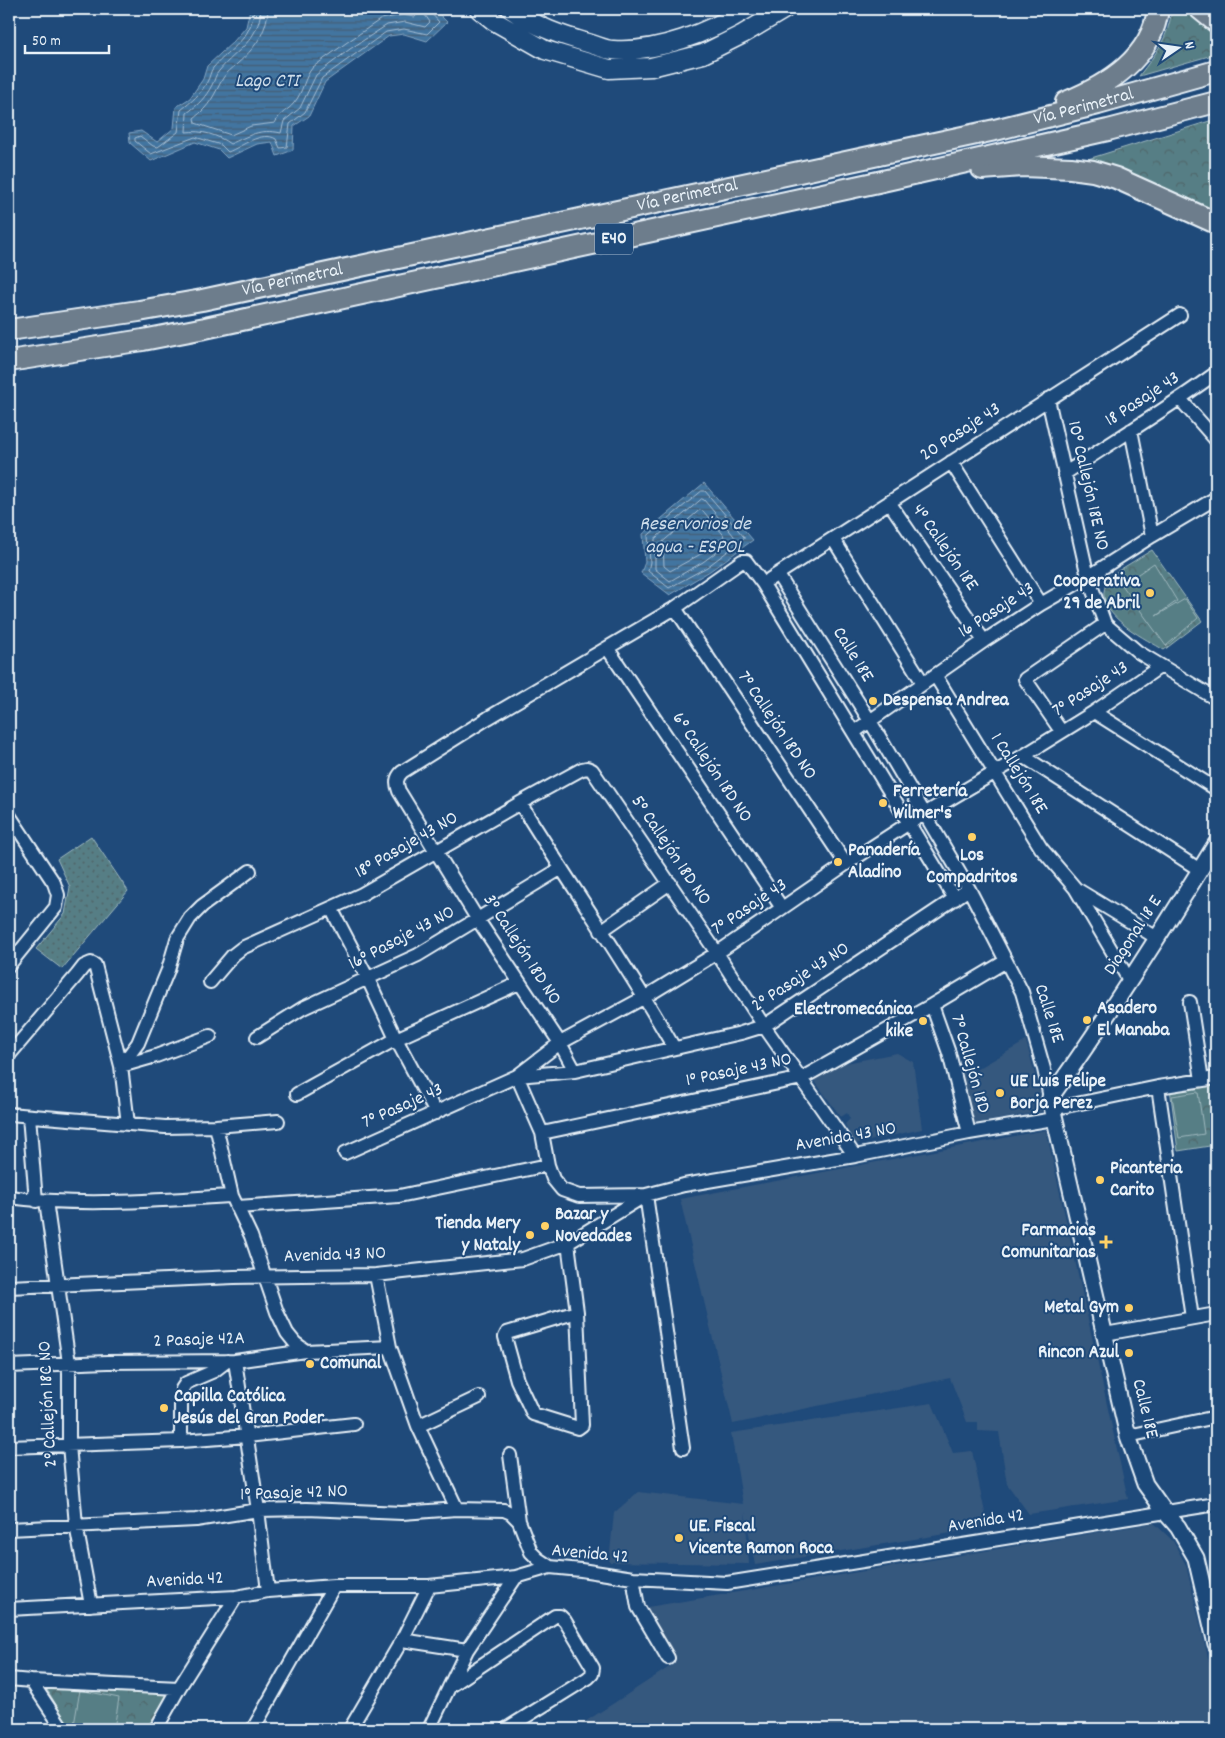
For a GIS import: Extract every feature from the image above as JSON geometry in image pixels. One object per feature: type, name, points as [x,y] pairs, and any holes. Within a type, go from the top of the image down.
[{"type":"highway","points":[[995,130],[1090,93],[1119,74],[1145,46],[1154,29],[1158,9]]},
{"type":"highway","points":[[1200,9],[1216,22]]},
{"type":"highway","name":"Vía Perimetral","points":[[9,330],[202,300],[995,130],[1216,71]]},
{"type":"highway","name":"Vía Perimetral","points":[[9,360],[143,340],[205,328],[878,182],[1108,130],[1216,102]]},
{"type":"highway","points":[[878,182],[1009,167],[1082,169],[1116,178],[1216,223]]},
{"type":"main road","points":[[479,9],[494,21],[545,50],[610,69],[651,67],[703,54],[784,9]]},
{"type":"main road","points":[[511,9],[524,18],[565,37],[613,50],[648,48],[698,35],[747,9]]},
{"type":"street","name":"20 Pasaje 43","points":[[763,584],[1180,315]]},
{"type":"street","name":"18 Pasaje 43","points":[[1064,474],[1180,400],[1216,373]]},
{"type":"street","name":"10° Callejón 18E NO","points":[[1048,399],[1088,577],[1105,624],[1138,652],[1216,699]]},
{"type":"street","points":[[1180,400],[1216,440]]},
{"type":"street","points":[[1131,430],[1152,536]]},
{"type":"street","points":[[951,462],[1042,604]]},
{"type":"street","name":"16 Pasaje 43","points":[[854,732],[984,641],[1216,498]]},
{"type":"street","name":"4° Callejón 18E","points":[[889,502],[984,641]]},
{"type":"street","points":[[833,539],[924,683]]},
{"type":"street","points":[[608,649],[675,608],[742,561],[746,561],[763,584]]},
{"type":"street","name":"Calle 18E","points":[[778,575],[926,813],[969,889],[1022,992],[1044,1069],[1128,1436],[1145,1484],[1178,1528],[1196,1558],[1216,1644]]},
{"type":"street","name":"Calle 18E","points":[[763,584],[955,899]]},
{"type":"street","name":"7° Callejón 18D NO","points":[[675,608],[846,864]]},
{"type":"street","points":[[1061,732],[1025,680],[1105,624]]},
{"type":"street","name":"3° Callejón 18D NO","points":[[575,1071],[560,1043],[478,920],[399,791],[397,777],[457,738],[608,649]]},
{"type":"street","name":"6° Callejón 18D NO","points":[[608,649],[782,908]]},
{"type":"street","name":"7° Pasaje 43","points":[[345,1153],[517,1076],[560,1043],[645,998],[717,953],[909,823],[1094,712],[1161,666]]},
{"type":"street","name":"1 Callejón 18E","points":[[935,675],[1041,848],[1076,888],[1129,980]]},
{"type":"street","points":[[1094,712],[1216,789]]},
{"type":"street","points":[[1023,756],[1200,870]]},
{"type":"street","name":"18° Pasaje 43 NO","points":[[210,982],[233,955],[242,948],[362,894],[520,802],[587,768]]},
{"type":"street","name":"5° Callejón 18D NO","points":[[587,768],[592,770],[670,883],[764,1026],[855,1156]]},
{"type":"street","points":[[520,802],[560,869],[645,998],[674,1048]]},
{"type":"street","points":[[9,816],[54,883],[58,895],[56,907],[9,965]]},
{"type":"street","name":"Diagonal 18 E","points":[[1052,1109],[1071,1068],[1157,938],[1216,844]]},
{"type":"street","name":"16° Pasaje 43 NO","points":[[257,1037],[303,1008],[418,955],[560,869]]},
{"type":"street","points":[[121,1066],[138,1043],[168,970],[177,939],[190,918],[202,906],[250,871]]},
{"type":"street","points":[[601,931],[670,883]]},
{"type":"street","name":"1 Callejón 18E","points":[[1076,888],[1157,938]]},
{"type":"street","name":"2° Pasaje 43 NO","points":[[517,1076],[575,1071],[764,1026],[969,889]]},
{"type":"street","points":[[332,908],[396,1039],[436,1113]]},
{"type":"street","name":"1° Pasaje 43 NO","points":[[542,1133],[802,1078],[1006,961]]},
{"type":"street","points":[[9,1054],[84,966],[91,962],[95,965],[121,1066],[128,1124]]},
{"type":"street","points":[[297,1094],[396,1039],[519,983]]},
{"type":"street","points":[[1190,1002],[1202,1080]]},
{"type":"street","name":"7° Callejón 18D","points":[[932,1005],[949,1053],[969,1133]]},
{"type":"street","points":[[121,1066],[156,1056],[210,1036]]},
{"type":"street","name":"Avenida 43 NO","points":[[517,1076],[542,1133],[548,1165],[553,1179],[562,1190],[579,1196],[646,1195],[684,1185],[855,1156],[969,1133],[1052,1109],[1216,1078]]},
{"type":"street","points":[[1158,1088],[1192,1318]]},
{"type":"street","points":[[9,1114],[165,1127],[216,1126],[278,1121]]},
{"type":"street","name":"2° Callejón 18C NO","points":[[29,1116],[41,1201],[58,1284],[69,1363],[69,1445],[76,1525],[91,1605]]},
{"type":"street","points":[[216,1126],[235,1201],[251,1236],[277,1312],[287,1333],[295,1343],[306,1351]]},
{"type":"street","points":[[9,1197],[41,1201],[235,1201],[399,1196],[548,1165]]},
{"type":"street","points":[[646,1195],[683,1448]]},
{"type":"street","name":"Avenida 43 NO","points":[[9,1287],[234,1277],[376,1275],[523,1259],[568,1243],[646,1195]]},
{"type":"street","points":[[568,1243],[577,1312],[582,1425],[578,1428],[533,1414],[517,1380],[505,1337],[507,1333],[577,1312]]},
{"type":"street","points":[[376,1275],[390,1347],[418,1426],[457,1509]]},
{"type":"street","points":[[1105,1334],[1216,1314]]},
{"type":"street","name":"2 Pasaje 42A","points":[[9,1366],[231,1360],[306,1351],[390,1347]]},
{"type":"street","points":[[181,1441],[182,1389],[186,1383],[214,1371],[231,1360],[247,1436],[268,1591]]},
{"type":"street","points":[[418,1426],[479,1397]]},
{"type":"street","points":[[1128,1436],[1216,1417]]},
{"type":"street","points":[[9,1447],[181,1441],[354,1424]]},
{"type":"street","points":[[510,1455],[519,1522],[531,1552],[550,1567]]},
{"type":"street","name":"Avenida 42","points":[[9,1609],[236,1597],[268,1591],[334,1586],[429,1586],[516,1576],[550,1567],[633,1578],[727,1584],[1216,1504]]},
{"type":"street","name":"1° Pasaje 42 NO","points":[[9,1529],[196,1520],[258,1510],[307,1509],[402,1512],[457,1509],[504,1510],[511,1513],[519,1522]]},
{"type":"street","points":[[434,1726],[449,1687],[467,1650],[516,1576]]},
{"type":"street","points":[[633,1578],[638,1607],[668,1658]]},
{"type":"street","points":[[253,1729],[334,1586]]},
{"type":"street","points":[[350,1729],[402,1640],[429,1586]]},
{"type":"street","points":[[156,1729],[179,1688],[236,1597]]},
{"type":"street","points":[[449,1687],[555,1616],[560,1616],[565,1621],[593,1668],[592,1674],[506,1729]]},
{"type":"street","points":[[402,1640],[467,1650]]},
{"type":"street","points":[[9,1680],[179,1688]]},
{"type":"street","points":[[31,1681],[63,1729]]},
{"type":"shaded area","name":"UE Luis Felipe Borja Perez","points":[[1026,1041],[1045,1111],[968,1125],[956,1075],[974,1071]]},
{"type":"shaded area","points":[[897,1053],[913,1062],[922,1129],[855,1144],[845,1124],[850,1119],[847,1113],[841,1117],[811,1076],[831,1066]]},
{"type":"shaded area","points":[[1046,1130],[1128,1499],[1029,1514],[1007,1484],[999,1432],[978,1431],[978,1422],[967,1422],[950,1378],[733,1424],[680,1199]]},
{"type":"shaded area","points":[[932,1403],[953,1453],[972,1451],[988,1527],[755,1565],[745,1512],[749,1564],[609,1562],[614,1513],[638,1492],[743,1504],[731,1433]]},
{"type":"shaded area","points":[[1154,1523],[1173,1541],[1186,1565],[1216,1691],[1216,1729],[574,1729],[674,1664],[642,1608]]},
{"type":"green space","points":[[1172,9],[1195,9],[1216,28],[1216,54],[1139,76],[1165,37]]},
{"type":"green space","points":[[1216,119],[1216,214],[1163,189],[1088,159]]},
{"type":"green space","points":[[1152,550],[1202,621],[1164,650],[1119,621],[1106,605],[1104,596],[1108,577]]},
{"type":"green space","points":[[1154,563],[1177,601],[1156,616],[1185,599],[1198,618],[1166,646],[1122,585]]},
{"type":"green space","points":[[91,836],[128,891],[62,969],[36,949],[65,914],[70,887],[57,859]]},
{"type":"green space","points":[[1216,1081],[1216,1145],[1178,1151],[1170,1088]]},
{"type":"green space","points":[[1198,1092],[1204,1134],[1179,1138],[1172,1096]]},
{"type":"green space","points":[[46,1688],[165,1690],[168,1695],[146,1729],[71,1729]]},
{"type":"green space","points":[[80,1690],[119,1698],[114,1729],[91,1729],[74,1725]]},
{"type":"water","name":"Lago CTI","points":[[250,9],[434,9],[447,22],[427,41],[404,34],[389,36],[325,82],[309,116],[294,126],[293,150],[277,156],[272,142],[257,144],[227,158],[219,150],[195,142],[151,161],[130,143],[129,133],[141,131],[157,142],[174,128],[176,107],[190,98],[203,79],[207,66],[246,27]]},
{"type":"water","name":"Reservorios de agua - ESPOL","points":[[704,483],[753,540],[710,571],[670,595],[641,573],[645,562],[643,534]]},
{"type":"place","name":"Cooperativa 29 de Abril","points":[[1150,593]]},
{"type":"place","name":"Despensa Andrea","points":[[873,701]]},
{"type":"place","name":"Ferretería Wilmer's","points":[[883,803]]},
{"type":"place","name":"Los Compadritos","points":[[972,837]]},
{"type":"place","name":"Panadería Aladino","points":[[838,862]]},
{"type":"place","name":"Asadero El Manaba","points":[[1087,1020]]},
{"type":"place","name":"Electromecánica kike","points":[[923,1021]]},
{"type":"place","name":"UE Luis Felipe Borja Perez","points":[[1000,1093]]},
{"type":"place","name":"Picanteria Carito","points":[[1100,1180]]},
{"type":"place","name":"Bazar y Novedades","points":[[545,1226]]},
{"type":"place","name":"Tienda Mery y Nataly","points":[[530,1235]]},
{"type":"place","name":"Farmacias Comunitarias","points":[[1106,1242]]},
{"type":"place","name":"Metal Gym","points":[[1129,1308]]},
{"type":"place","name":"Rincon Azul","points":[[1129,1353]]},
{"type":"place","name":"Comunal","points":[[310,1364]]},
{"type":"place","name":"Capilla Católica Jesús del Gran Poder","points":[[164,1408]]},
{"type":"place","name":"UE. Fiscal Vicente Ramon Roca","points":[[679,1538]]}]
